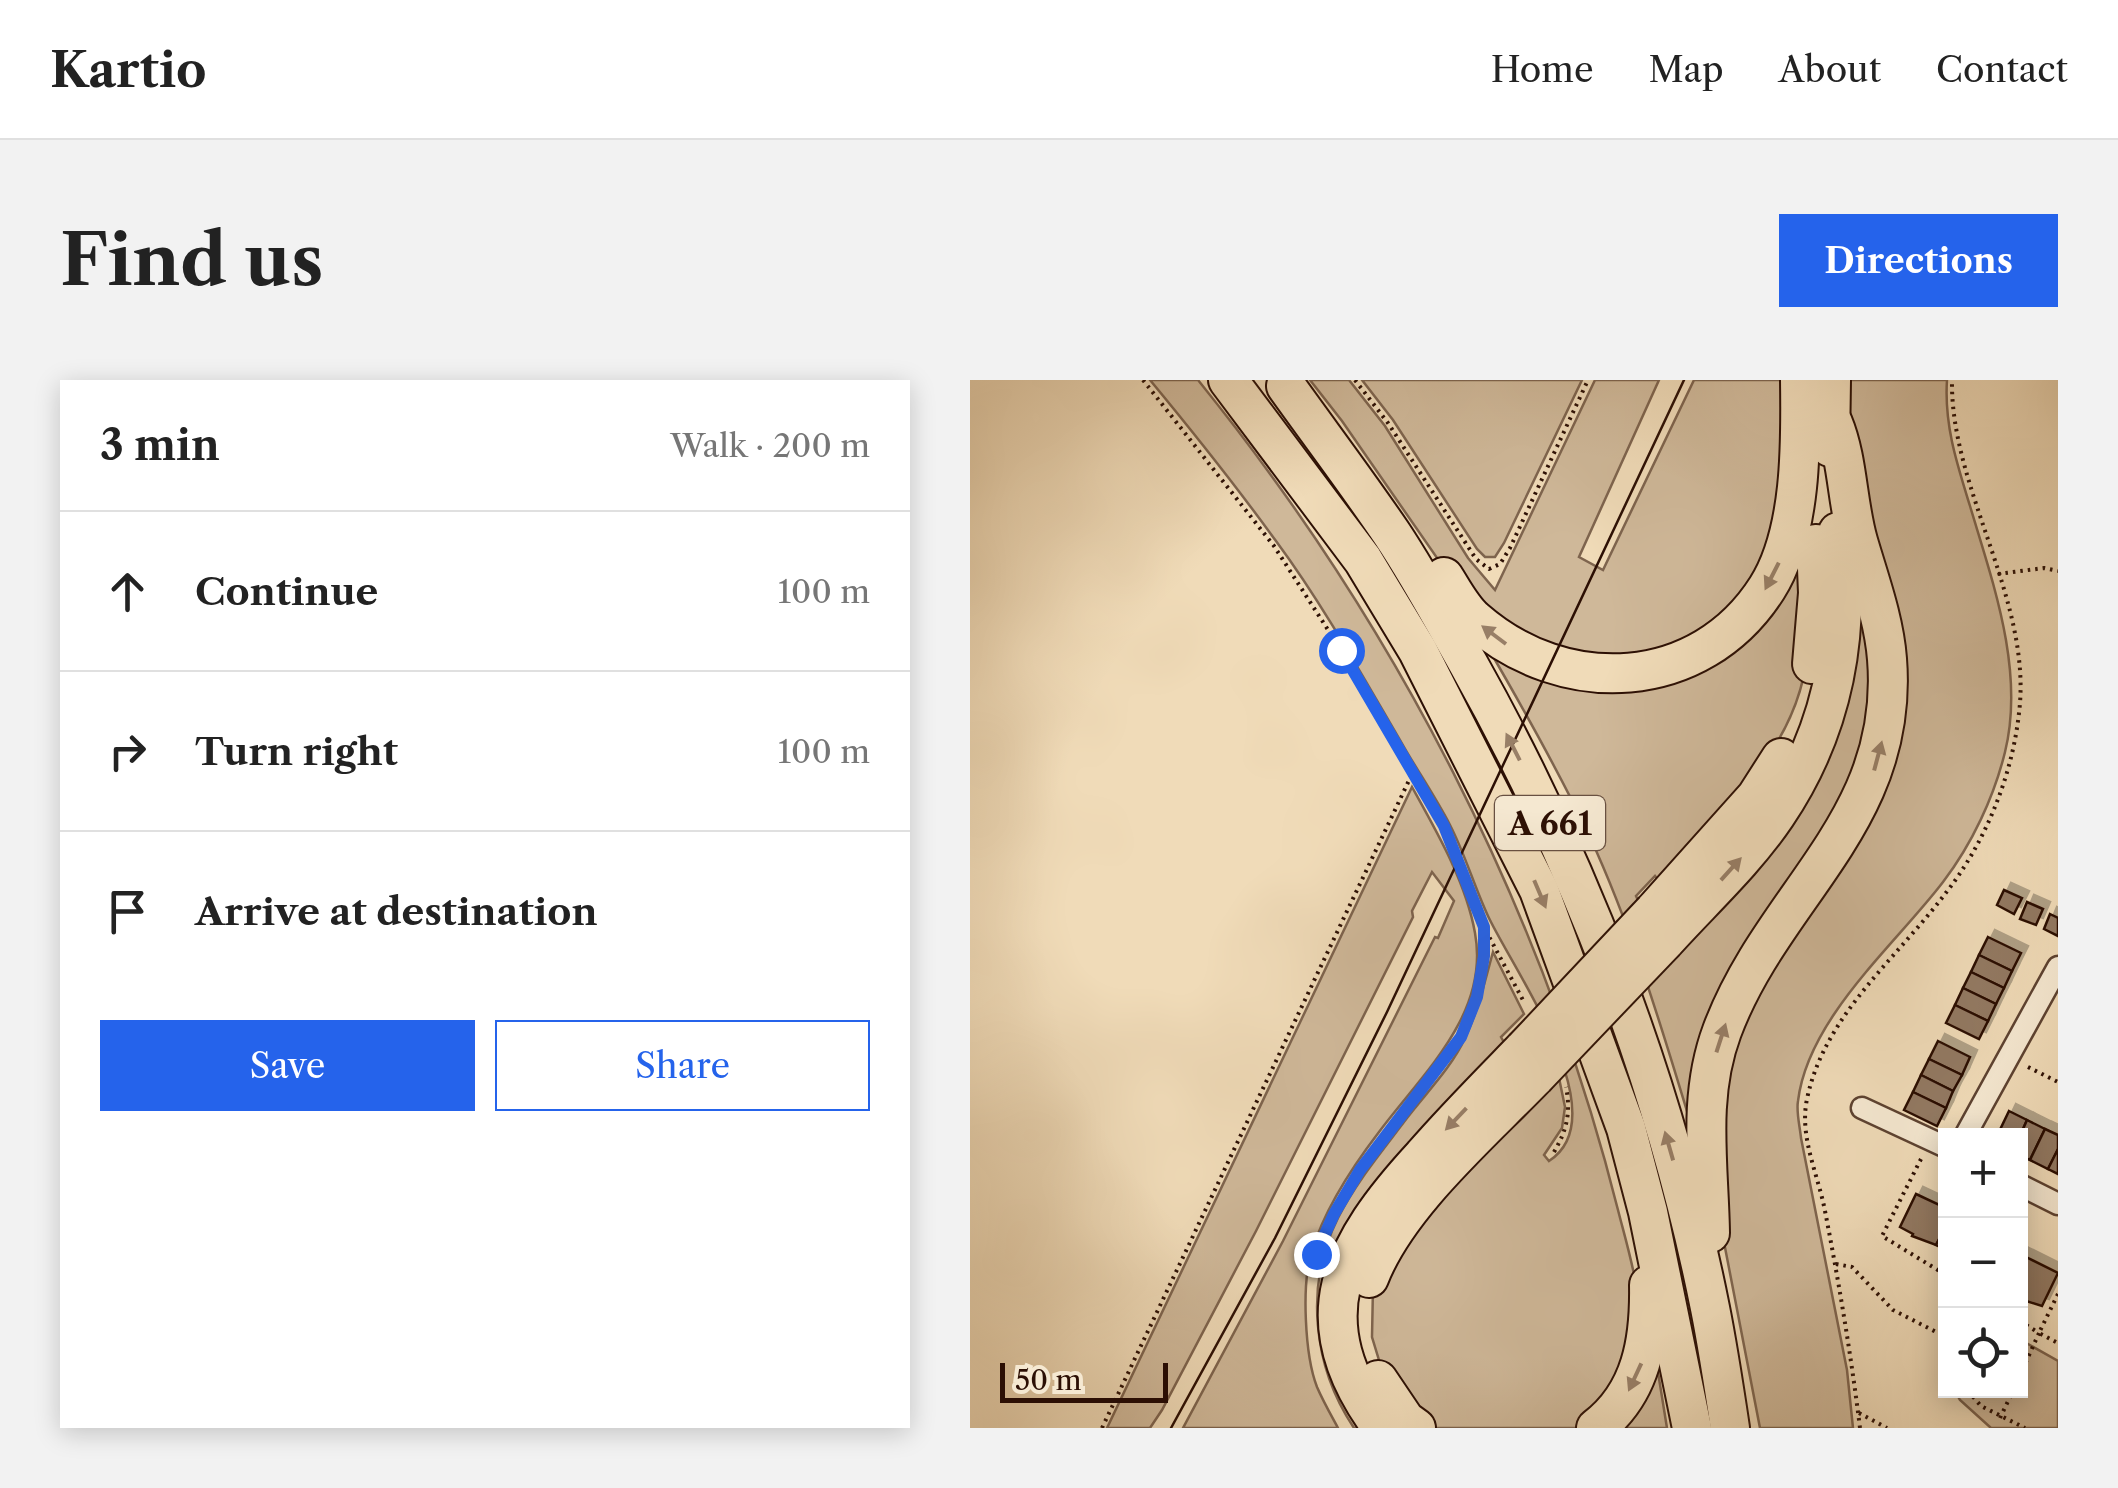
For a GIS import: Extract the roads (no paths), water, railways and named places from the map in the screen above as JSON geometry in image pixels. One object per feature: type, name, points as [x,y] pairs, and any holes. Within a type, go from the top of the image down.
[{"type":"highway","name":"A 661","points":[[1228,380],[1363,560],[1464,737],[1539,890],[1626,1128],[1648,1212],[1692,1428]]},
{"type":"highway","points":[[1284,383],[1372,474],[1472,617],[1506,644],[1543,663],[1574,672],[1625,676],[1671,664],[1703,649],[1738,623],[1767,588],[1785,551],[1792,525],[1811,405],[1832,380]]},
{"type":"highway","name":"A 661","points":[[1284,383],[1402,550],[1540,799],[1630,1017],[1680,1182],[1710,1308],[1730,1428]]},
{"type":"highway","points":[[1382,1428],[1352,1383],[1340,1344],[1338,1307],[1346,1267],[1362,1230],[1384,1198],[1529,1063],[1659,926],[1756,798],[1785,751],[1805,700],[1816,647],[1818,593],[1808,442],[1811,405]]},
{"type":"highway","points":[[1710,1308],[1709,1207],[1704,1159],[1708,1083],[1722,1031],[1773,934],[1857,810],[1875,769],[1886,727],[1887,656],[1855,531],[1840,441],[1811,405]]},
{"type":"highway","points":[[1416,1428],[1382,1391],[1368,1357],[1362,1320],[1367,1284],[1380,1249],[1529,1063]]},
{"type":"highway","points":[[1596,1428],[1630,1390],[1644,1356],[1650,1320],[1648,1212]]},
{"type":"street","points":[[1969,1128],[2058,967]]},
{"type":"street","points":[[1862,1108],[1938,1143]]},
{"type":"street","points":[[2028,1189],[2058,1204]]},
{"type":"tram line","points":[[1171,1428],[1275,1238],[1387,1012],[1684,380]]}]
